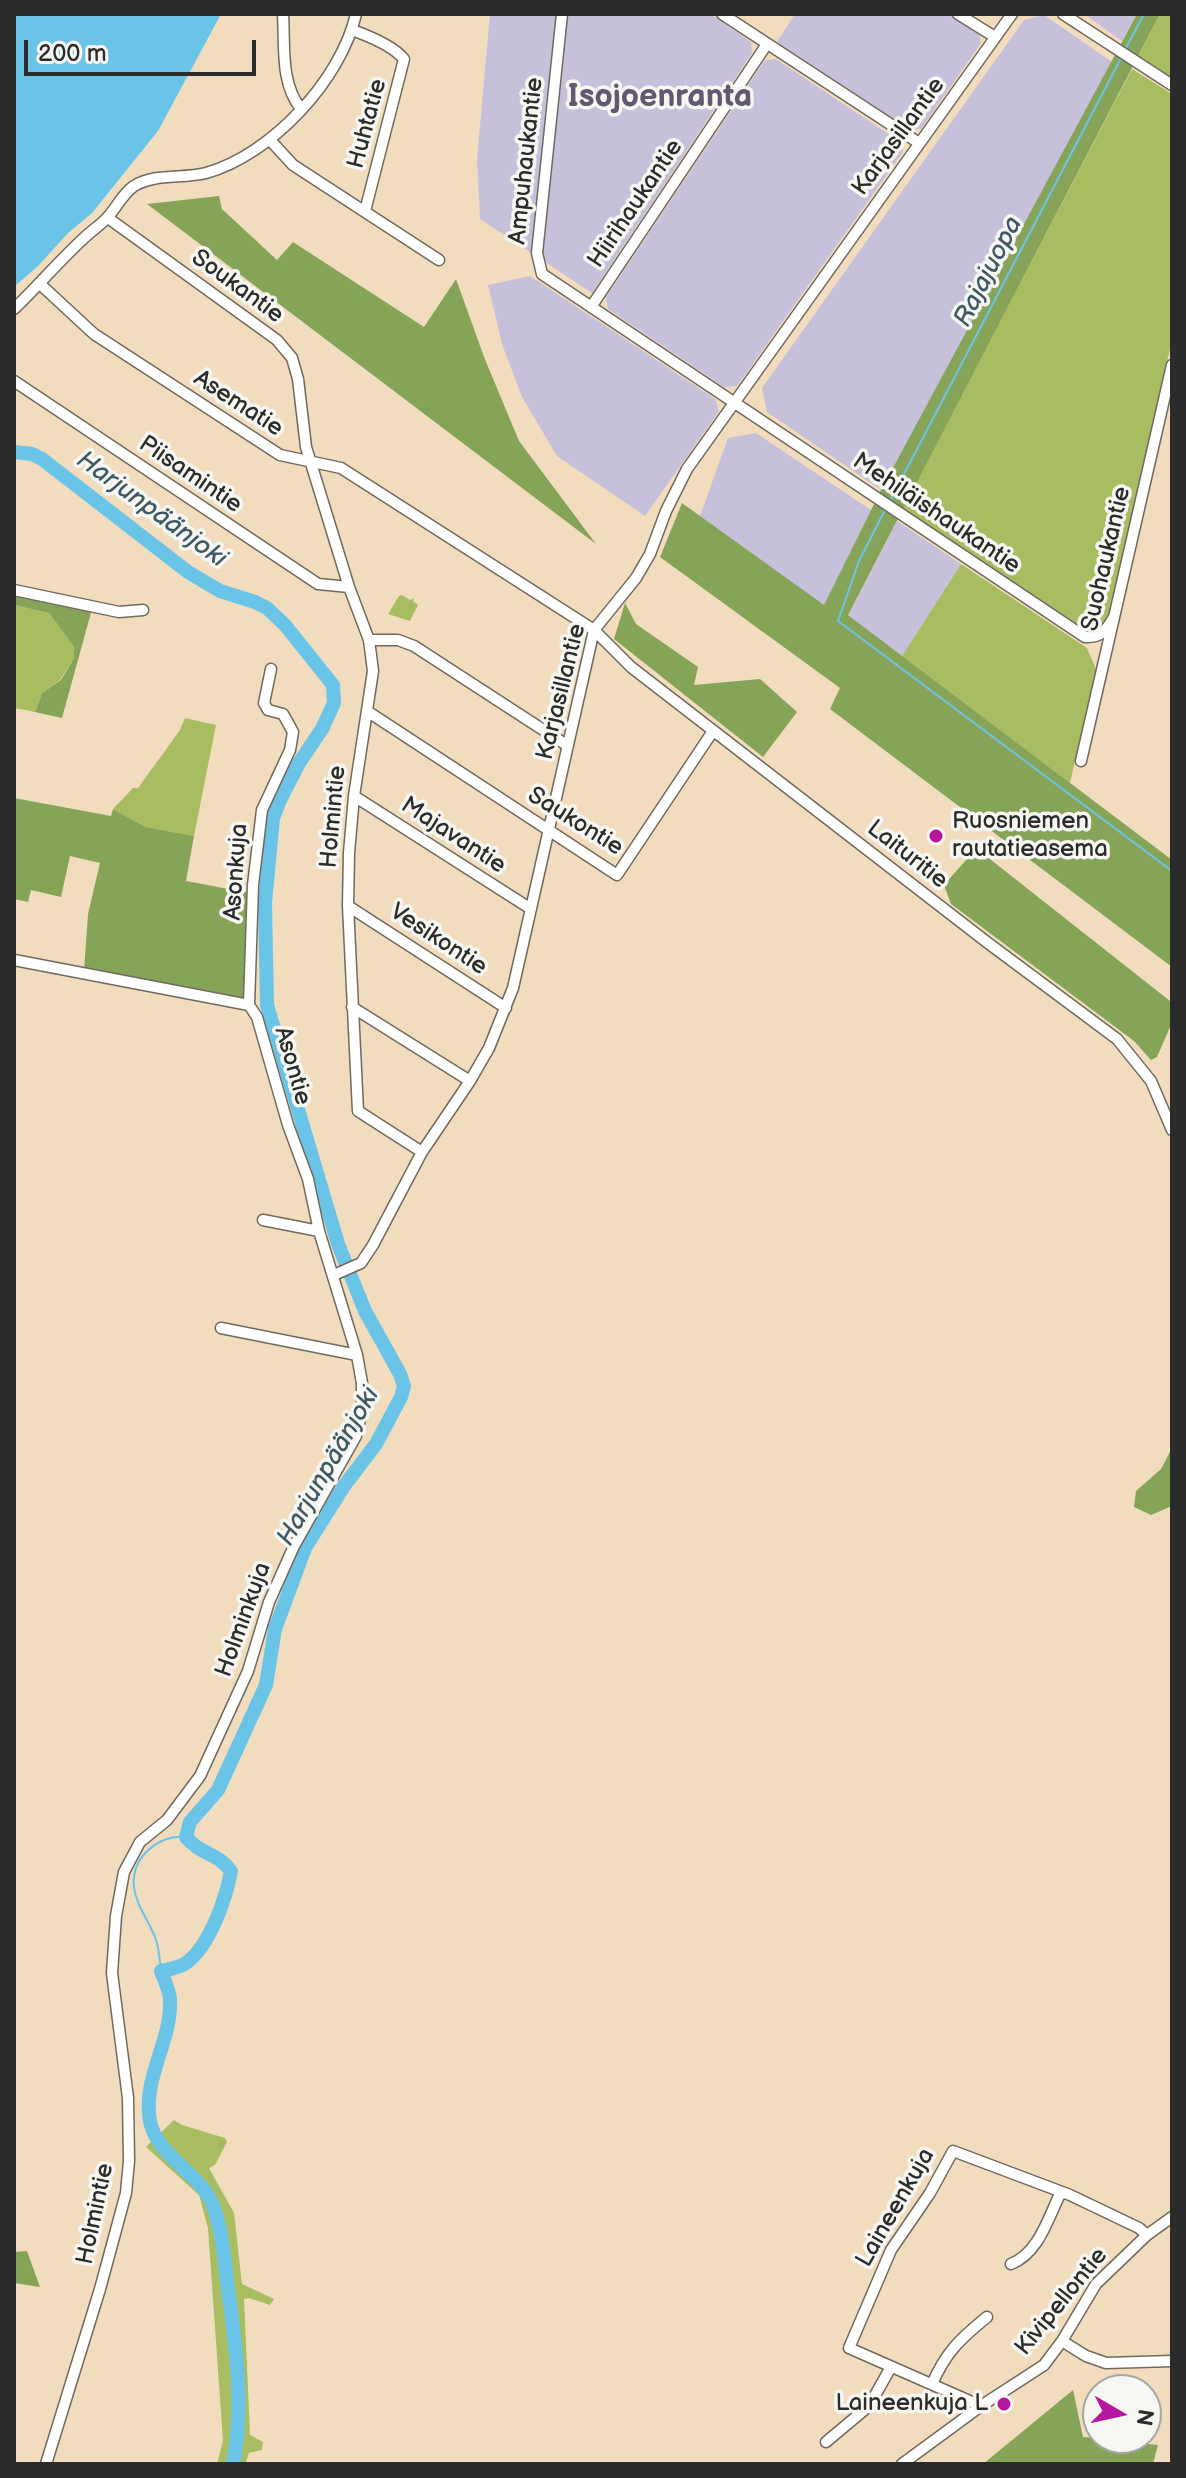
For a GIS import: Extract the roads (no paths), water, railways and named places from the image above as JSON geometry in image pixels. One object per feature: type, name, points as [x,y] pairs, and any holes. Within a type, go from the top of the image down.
[{"type":"street","points":[[283,14],[287,83],[291,97],[301,109]]},
{"type":"street","points":[[14,309],[108,218],[137,185],[161,178],[204,173],[244,157],[270,140],[301,109],[330,71],[352,30],[356,14]]},
{"type":"street","name":"Ampuhaukantie","points":[[562,14],[538,265],[542,274],[733,403]]},
{"type":"street","points":[[722,14],[919,143]]},
{"type":"street","points":[[958,14],[995,37]]},
{"type":"street","name":"Karjasillantie","points":[[338,1273],[361,1263],[373,1245],[422,1152],[489,1048],[506,1008],[594,630],[643,566],[687,469],[1012,14]]},
{"type":"street","points":[[1063,14],[1172,85]]},
{"type":"street","name":"Huhtatie","points":[[352,30],[373,38],[404,59],[365,211]]},
{"type":"street","name":"Hiirihaukantie","points":[[591,307],[767,44]]},
{"type":"street","name":"Huhtatie","points":[[270,140],[293,165],[439,260]]},
{"type":"street","name":"Soukantie","points":[[108,218],[277,340],[292,358],[310,462]]},
{"type":"street","name":"Asematie","points":[[40,284],[94,334],[280,455],[341,468],[594,630]]},
{"type":"street","name":"Suohaukantie","points":[[1081,761],[1172,365]]},
{"type":"street","name":"Piisamintie","points":[[14,381],[318,584],[349,587]]},
{"type":"street","name":"Mehiläishaukantie","points":[[733,403],[1085,637],[1095,638],[1105,632],[1114,617]]},
{"type":"street","name":"Holmintie","points":[[310,462],[369,640],[373,671],[354,796],[348,906],[358,1111],[422,1152]]},
{"type":"street","points":[[14,590],[119,612],[143,610]]},
{"type":"street","name":"Laituritie","points":[[594,630],[631,667],[1117,1039],[1151,1081],[1172,1130]]},
{"type":"street","points":[[369,640],[398,640],[414,646],[568,746]]},
{"type":"street","name":"Asonkuja","points":[[249,1005],[253,885],[262,810],[290,750],[293,732],[283,714],[268,710],[264,703],[271,669]]},
{"type":"street","name":"Saukontie","points":[[367,711],[617,875],[713,731]]},
{"type":"street","name":"Majavantie","points":[[354,796],[531,909]]},
{"type":"street","name":"Vesikontie","points":[[348,906],[506,1008]]},
{"type":"street","name":"Asontie","points":[[14,960],[249,1005],[257,1017],[288,1125],[308,1179],[319,1231],[338,1273]]},
{"type":"street","points":[[352,1007],[470,1081]]},
{"type":"street","points":[[263,1220],[319,1231]]},
{"type":"street","name":"Holminkuja","points":[[116,1916],[124,1872],[140,1842],[167,1820],[200,1776],[248,1671],[269,1602],[294,1546],[356,1436],[362,1411],[362,1383],[338,1273]]},
{"type":"street","points":[[221,1328],[357,1355]]},
{"type":"street","name":"Holmintie","points":[[46,2464],[126,2193],[128,2098],[112,1973],[116,1916]]},
{"type":"street","name":"Laineenkuja","points":[[891,2367],[849,2348],[891,2250],[930,2193],[953,2151],[1109,2212],[1147,2235]]},
{"type":"street","points":[[1011,2264],[1024,2259],[1038,2241],[1061,2192]]},
{"type":"street","name":"Kivipellontie","points":[[902,2464],[1044,2365],[1096,2284],[1147,2235],[1172,2217]]},
{"type":"street","points":[[932,2384],[956,2341],[987,2317]]},
{"type":"street","points":[[1062,2341],[1086,2356],[1106,2363],[1172,2361]]},
{"type":"street","points":[[826,2442],[869,2406],[891,2367],[981,2406]]},
{"type":"water","points":[[14,14],[221,14],[158,131],[92,213],[14,287]]},
{"type":"waterway","name":"Rajajuopa","points":[[1126,48],[1144,14]]},
{"type":"waterway","name":"Rajajuopa","points":[[890,501],[1120,60]]},
{"type":"waterway","name":"Harjunpäänjoki","points":[[14,452],[32,454],[42,459],[188,572],[220,591],[267,608],[285,625],[333,685],[334,703],[322,729],[299,763],[273,818],[265,903],[267,1005],[338,1244],[365,1311],[404,1386],[376,1444],[344,1486],[305,1548],[275,1629],[266,1685],[218,1790],[190,1822],[186,1837],[191,1843],[220,1860],[231,1871],[216,1921],[195,1955],[180,1966],[161,1971],[170,1997],[169,2015],[150,2090],[150,2121],[160,2144],[206,2192],[218,2222],[238,2373],[237,2442],[233,2464]]},
{"type":"waterway","points":[[885,510],[859,561],[838,621],[1172,871]]},
{"type":"waterway","points":[[161,1971],[156,1940],[135,1894],[134,1876],[148,1850],[166,1840],[186,1837]]},
{"type":"place","name":"Ruosniemen rautatieasema","points":[[936,836]]},
{"type":"place","name":"Laineenkuja L","points":[[1004,2404]]},
{"type":"district","name":"Isojoenranta","points":[[660,98]]}]
